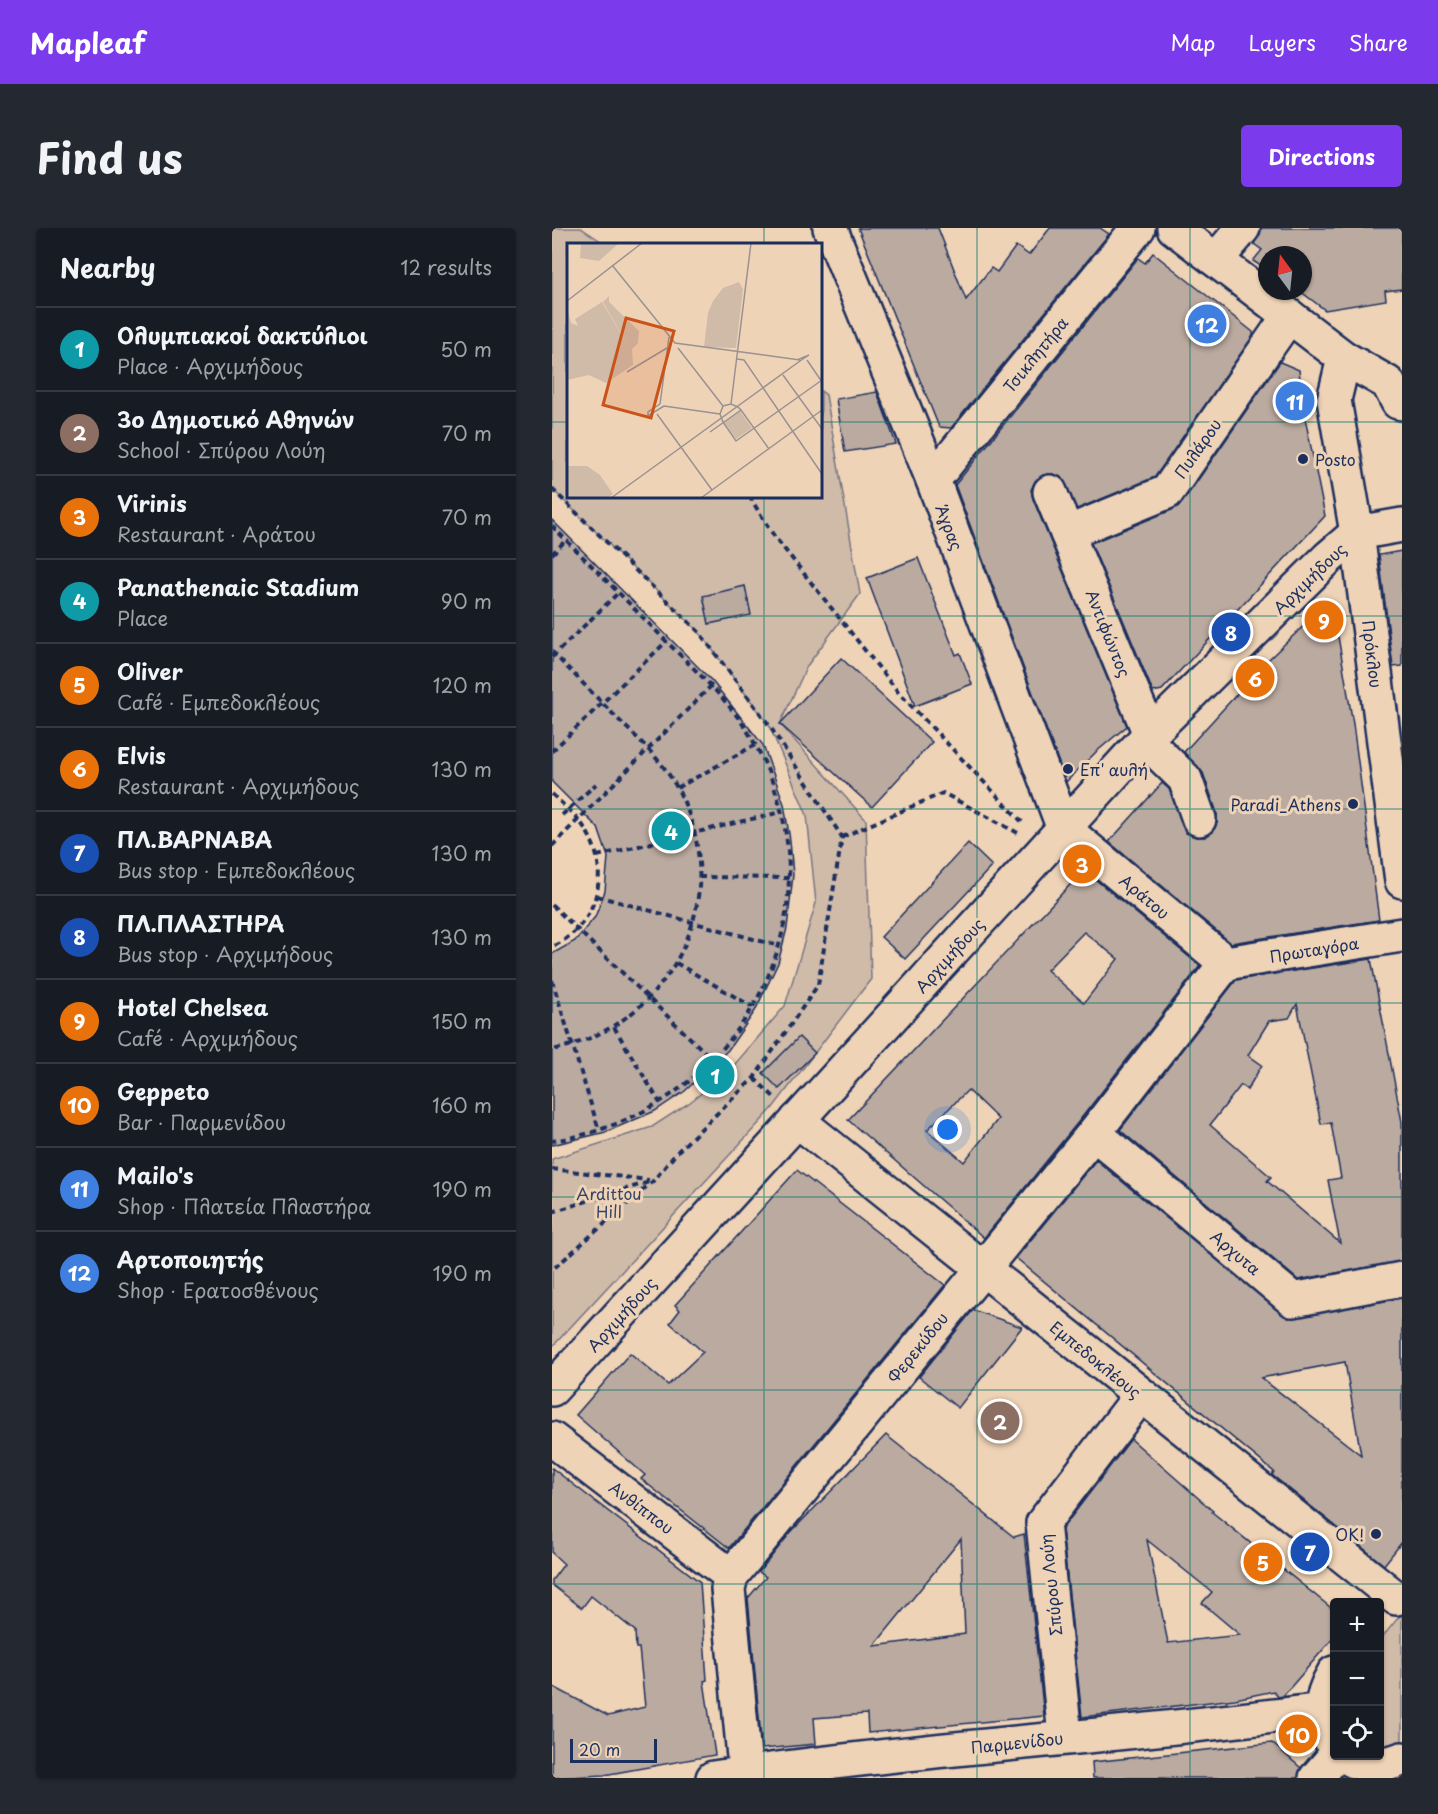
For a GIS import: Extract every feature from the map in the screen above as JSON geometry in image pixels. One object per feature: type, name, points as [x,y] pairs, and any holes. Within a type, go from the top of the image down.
[{"type":"street","name":"Άγρας","points":[[830,228],[933,480],[1055,839]]},
{"type":"street","name":"Τσικλητήρα","points":[[933,480],[1138,228]]},
{"type":"street","points":[[1174,228],[1344,358],[1397,389]]},
{"type":"street","points":[[1216,260],[1243,228]]},
{"type":"street","name":"Πυλάρου","points":[[1067,533],[1167,492],[1289,316]]},
{"type":"street","name":"Πρόκλου","points":[[1344,358],[1334,400],[1358,533],[1402,881]]},
{"type":"street","name":"Αντιφώντος","points":[[1050,492],[1148,737]]},
{"type":"street","points":[[1358,533],[1402,525]]},
{"type":"street","name":"Αρχιμήδους","points":[[552,1389],[1148,737],[1328,558],[1358,533]]},
{"type":"street","points":[[1148,737],[1185,779],[1199,819]]},
{"type":"street","name":"Αράτου","points":[[1055,839],[1226,963]]},
{"type":"street","name":"Πρωταγόρα","points":[[1226,963],[1402,935]]},
{"type":"street","name":"Φερεκύδου","points":[[731,1576],[981,1267],[1094,1133],[1226,963]]},
{"type":"street","name":"Εμπεδοκλέους","points":[[797,1120],[1141,1395],[1392,1603]]},
{"type":"street","name":"Αρχυτα","points":[[1094,1133],[1293,1300],[1402,1279]]},
{"type":"street","name":"Σπύρου Λούη","points":[[1065,1736],[1043,1523],[1141,1395]]},
{"type":"street","name":"Ανθίππου","points":[[552,1439],[731,1576]]},
{"type":"street","points":[[731,1576],[728,1589],[746,1776]]},
{"type":"street","points":[[1330,1681],[1324,1691],[1321,1710],[1324,1730],[1330,1739]]},
{"type":"street","name":"Παρμενίδου","points":[[713,1778],[746,1776],[1065,1736],[1247,1720],[1321,1710]]},
{"type":"street","points":[[1316,1778],[1331,1760]]},
{"type":"street","points":[[1357,1760],[1368,1765],[1388,1767]]},
{"type":"path","points":[[552,489],[699,632],[769,725],[842,837],[818,985],[754,1078],[679,1150],[653,1181],[552,1270]]},
{"type":"path","points":[[750,498],[774,536],[899,693],[1055,839]]},
{"type":"path","points":[[552,526],[735,713],[756,745],[782,812],[787,842],[789,879],[779,946],[753,1007],[713,1060],[681,1089],[660,1103],[621,1123],[552,1141]]},
{"type":"path","points":[[552,554],[566,540]]},
{"type":"path","points":[[552,1050],[573,1046],[614,1027],[649,999],[676,963],[693,922],[699,877],[694,833],[677,788],[649,750],[553,655],[618,593]]},
{"type":"path","points":[[552,751],[667,641]]},
{"type":"path","points":[[552,846],[711,686]]},
{"type":"path","points":[[677,788],[756,745]]},
{"type":"path","points":[[562,815],[596,784]]},
{"type":"path","points":[[842,837],[943,793],[1055,839]]},
{"type":"path","points":[[552,794],[579,821],[591,840],[597,856],[599,875],[597,896],[588,915],[577,930],[552,947]]},
{"type":"path","points":[[597,856],[782,812]]},
{"type":"path","points":[[699,877],[789,879]]},
{"type":"path","points":[[597,896],[779,946]]},
{"type":"path","points":[[552,906],[713,1060]]},
{"type":"path","points":[[676,963],[753,1007]]},
{"type":"path","points":[[552,980],[599,1130]]},
{"type":"path","points":[[614,1027],[660,1103]]},
{"type":"path","points":[[552,1169],[653,1181]]},
{"type":"path","points":[[552,1212],[653,1181]]},
{"type":"green space","name":"Ardittou Hill","points":[[552,228],[581,228],[604,243],[567,243],[567,498],[822,498],[822,392],[826,395],[860,594],[807,666],[780,724],[866,820],[871,979],[772,1109],[552,1347],[552,1159],[652,1127],[689,1103],[729,1071],[785,1006],[816,903],[807,815],[769,725],[699,632],[552,489]]},
{"type":"green space","points":[[1402,1613],[1402,1749],[1384,1754],[1384,1652],[1384,1635]]},
{"type":"building","points":[[858,228],[938,228],[966,300],[991,268],[997,272],[1016,246],[1029,255],[1050,228],[1100,228],[1109,234],[951,428],[939,427]]},
{"type":"building","points":[[1261,228],[1402,228],[1402,289],[1385,291],[1386,300],[1325,310],[1312,300],[1312,246],[1258,247],[1254,244]]},
{"type":"building","points":[[1153,253],[1253,332],[1253,336],[1155,477],[1077,509],[1061,477],[1053,474],[1043,475],[1035,481],[1031,490],[1127,726],[1096,752],[1066,782],[955,485],[1138,258],[1145,263]]},
{"type":"building","points":[[1258,255],[1258,264],[1253,261]]},
{"type":"building","points":[[1280,362],[1299,370],[1304,413],[1325,516],[1162,690],[1153,692],[1091,543],[1174,509],[1182,503]]},
{"type":"building","points":[[877,392],[896,444],[845,452],[836,399]]},
{"type":"building","points":[[552,520],[712,681],[763,745],[784,804],[793,875],[787,928],[778,963],[755,1011],[728,1050],[685,1091],[655,1111],[606,1132],[552,1145],[552,954],[575,941],[595,917],[605,891],[608,857],[598,828],[552,782]]},
{"type":"building","points":[[1402,551],[1402,666],[1393,667],[1379,555]]},
{"type":"building","points":[[918,558],[956,655],[960,653],[972,684],[915,706],[867,578]]},
{"type":"building","points":[[745,586],[751,615],[709,624],[703,596]]},
{"type":"building","points":[[1317,613],[1334,613],[1353,724],[1379,920],[1231,943],[1109,842],[1162,783],[1169,789],[1186,833],[1196,837],[1205,837],[1213,832],[1217,823],[1217,813],[1203,773],[1184,752],[1268,660]]},
{"type":"building","points":[[841,658],[932,742],[872,807],[780,724]]},
{"type":"building","points":[[968,843],[992,866],[905,959],[881,937]]},
{"type":"building","points":[[1084,870],[1200,966],[984,1238],[848,1120]],"holes":[[[1084,932],[1118,959],[1084,1003],[1047,970]],[[968,1090],[998,1119],[964,1162],[927,1130]]]},
{"type":"building","points":[[1371,959],[1402,1122],[1402,1261],[1298,1280],[1120,1130],[1236,980]],"holes":[[[1297,1004],[1321,1124],[1331,1123],[1341,1178],[1328,1180],[1340,1243],[1267,1181],[1271,1177],[1210,1125],[1241,1085],[1247,1090],[1262,1065],[1248,1055],[1269,1021],[1289,1018]]]},
{"type":"building","points":[[799,1037],[815,1053],[779,1089],[763,1073]]},
{"type":"building","points":[[1096,1160],[1288,1318],[1402,1298],[1402,1542],[1384,1565],[1272,1475],[1274,1472],[1016,1258]],"holes":[[[1345,1362],[1361,1455],[1261,1378]]]},
{"type":"building","points":[[797,1170],[945,1285],[729,1548],[641,1479],[645,1475],[576,1415],[630,1353],[668,1385],[703,1352],[670,1323],[680,1310],[675,1305]]},
{"type":"building","points":[[973,1310],[1022,1327],[958,1408],[919,1377]]},
{"type":"building","points":[[886,1435],[1014,1537],[1024,1534],[1044,1716],[868,1733],[867,1714],[814,1718],[816,1744],[762,1749],[748,1598],[766,1577],[759,1572],[791,1532]],"holes":[[[961,1539],[965,1634],[874,1646]]]},
{"type":"building","points":[[1131,1439],[1212,1512],[1330,1607],[1330,1642],[1283,1696],[1278,1697],[1274,1691],[1235,1699],[1082,1717],[1062,1529]],"holes":[[[1147,1540],[1212,1592],[1202,1603],[1240,1635],[1168,1643]]]},
{"type":"building","points":[[552,1468],[700,1582],[707,1680],[704,1681],[715,1755],[604,1775],[552,1778],[552,1686],[608,1716],[645,1707],[635,1631],[591,1596],[582,1608],[552,1585],[552,1580],[564,1564],[552,1553]]},
{"type":"building","points":[[1272,1743],[1301,1768],[1298,1778],[1093,1778],[1092,1762]]},
{"type":"place","name":"Αρτοποιητής","points":[[1207,324]]},
{"type":"place","name":"Mailo's","points":[[1295,401]]},
{"type":"place","name":"Posto","points":[[1303,459]]},
{"type":"place","name":"Hotel Chelsea","points":[[1324,620]]},
{"type":"place","name":"ΠΛ.ΠΛΑΣΤΗΡΑ","points":[[1231,632]]},
{"type":"place","name":"Elvis","points":[[1255,678]]},
{"type":"place","name":"Επ' αυλή","points":[[1068,769]]},
{"type":"place","name":"Paradi_Athens","points":[[1353,804]]},
{"type":"place","name":"Panathenaic Stadium","points":[[671,831]]},
{"type":"place","name":"Virinis","points":[[1082,864]]},
{"type":"place","name":"Ολυμπιακοί δακτύλιοι","points":[[715,1075]]},
{"type":"place","name":"3ο Δημοτικό Αθηνών","points":[[1000,1421]]},
{"type":"place","name":"OK!","points":[[1376,1534]]},
{"type":"place","name":"ΠΛ.ΒΑΡΝΑΒΑ","points":[[1310,1552]]},
{"type":"place","name":"Oliver","points":[[1263,1562]]},
{"type":"place","name":"Geppeto","points":[[1298,1734]]}]
